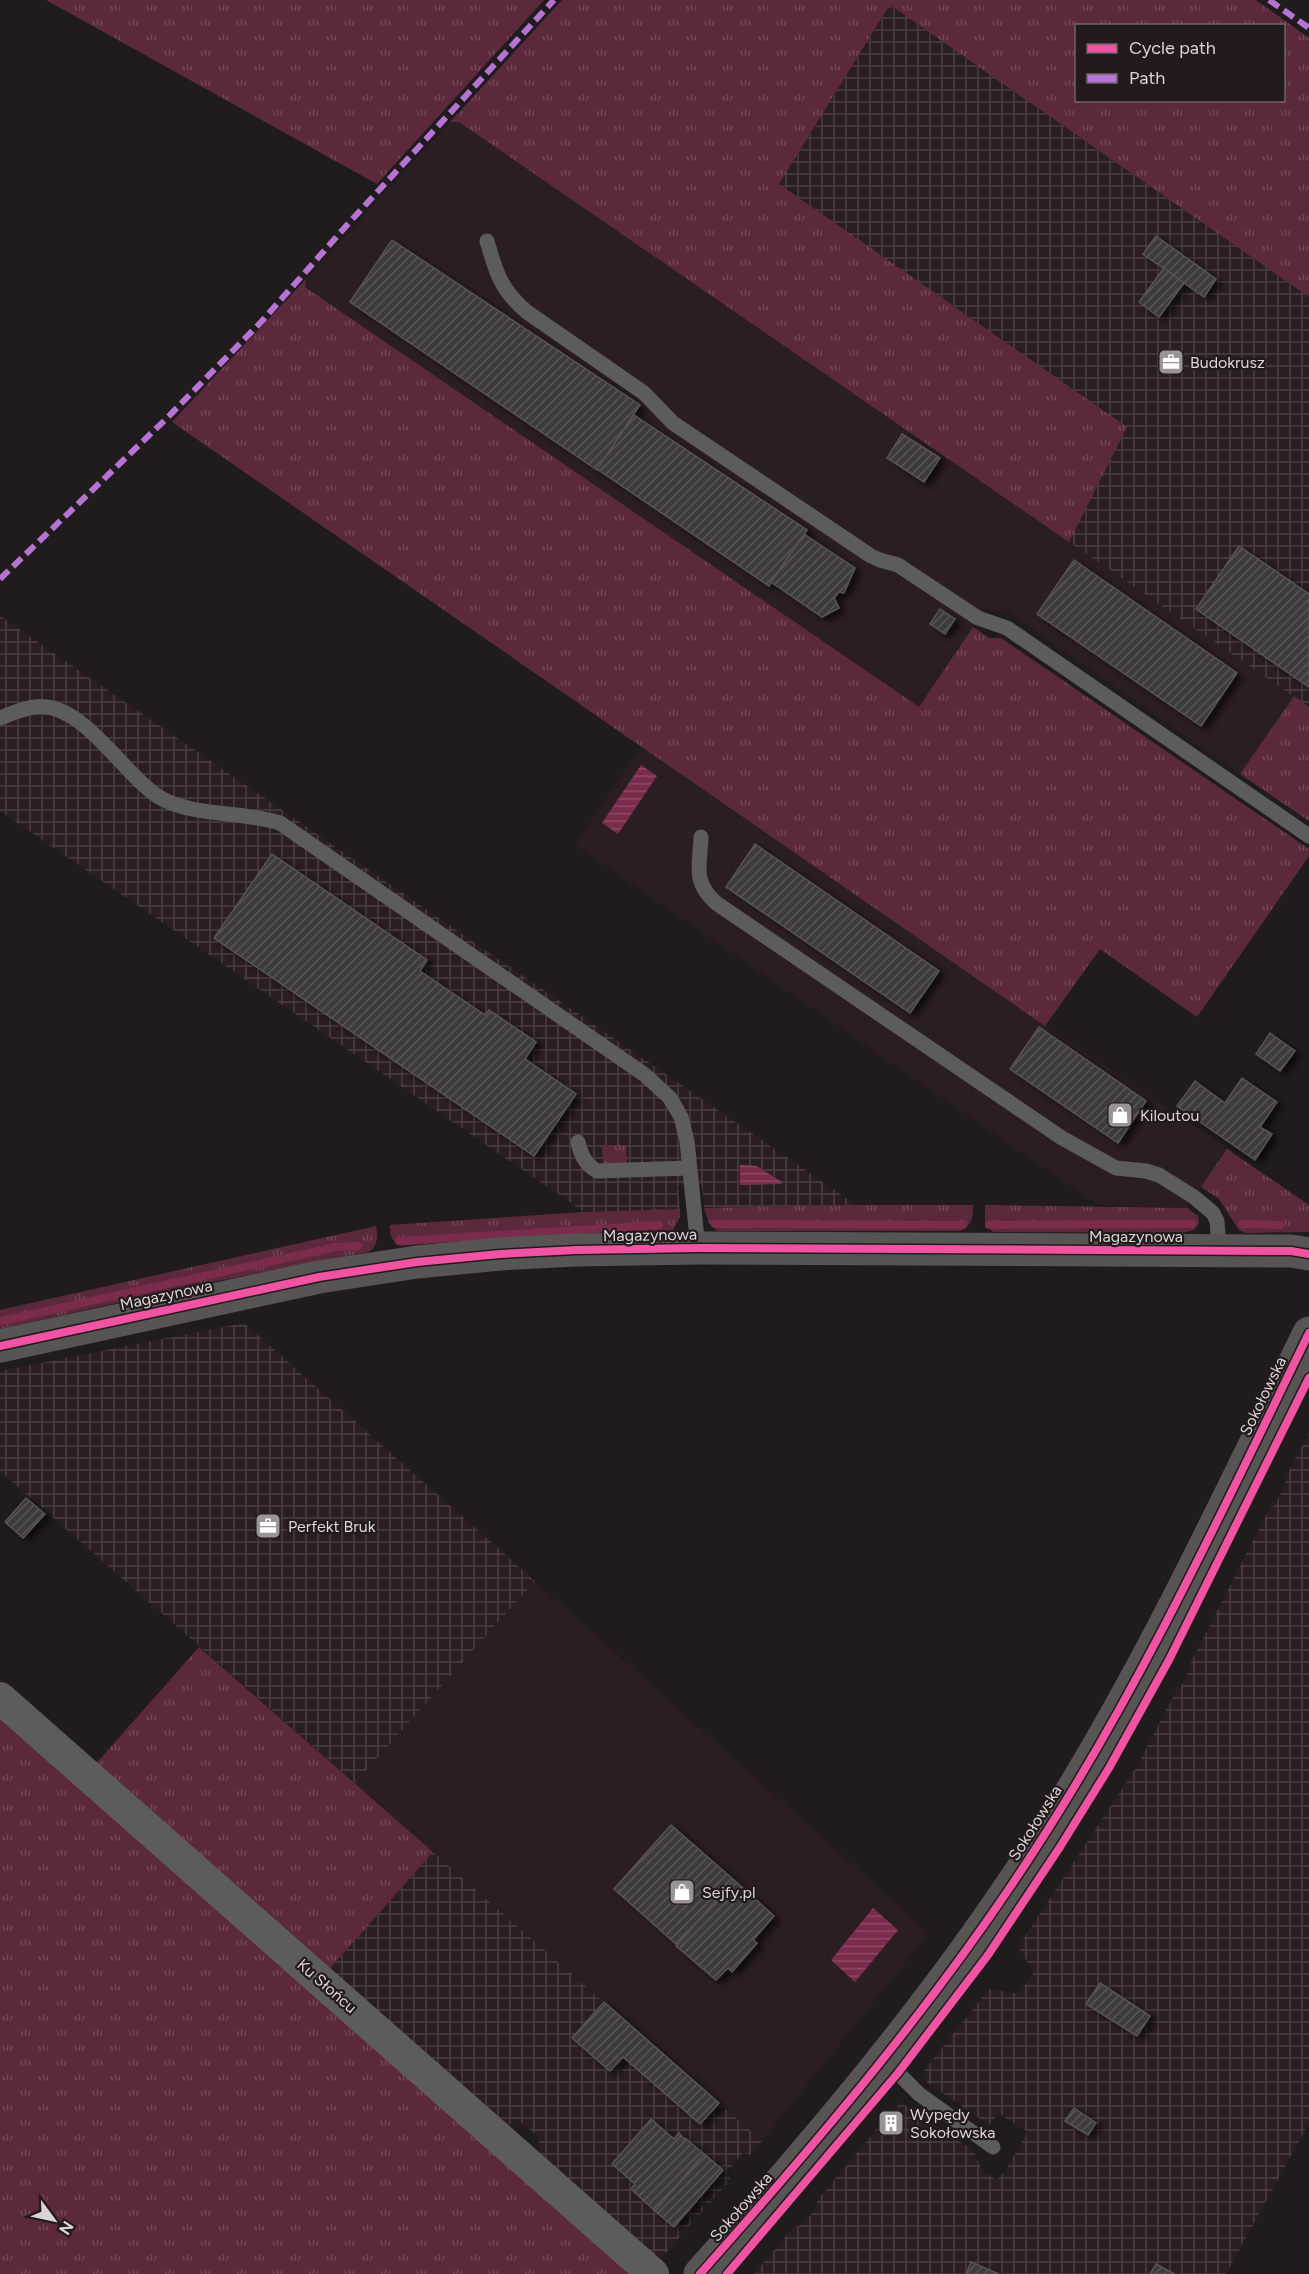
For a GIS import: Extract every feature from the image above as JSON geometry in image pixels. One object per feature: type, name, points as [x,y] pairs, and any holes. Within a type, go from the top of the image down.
[{"type":"street","name":"Magazynowa","points":[[0,1346],[308,1280],[417,1262],[500,1254],[698,1248],[1219,1250],[1291,1251],[1309,1254]]},
{"type":"street","name":"Sokołowska","points":[[700,2274],[812,2147],[882,2061],[985,1924],[1038,1845],[1148,1657],[1309,1333]]},
{"type":"street","name":"Ku Słońcu","points":[[0,1698],[653,2274]]},
{"type":"lane","points":[[487,241],[502,286],[513,300],[644,393],[673,423],[871,556],[880,561],[898,564],[978,618],[1007,628],[1309,836]]},
{"type":"lane","points":[[0,718],[36,706],[54,709],[67,714],[103,741],[142,783],[159,797],[189,808],[266,818],[280,823],[645,1075],[670,1098],[681,1117],[687,1140],[698,1248]]},
{"type":"lane","points":[[701,837],[699,880],[704,892],[716,903],[1062,1138],[1116,1168],[1146,1171],[1159,1175],[1194,1197],[1213,1213],[1217,1221],[1219,1250]]},
{"type":"lane","points":[[578,1142],[581,1155],[589,1167],[597,1171],[689,1168]]},
{"type":"lane","points":[[882,2061],[919,2094],[993,2147]]},
{"type":"shaded area","name":"Budokrusz","points":[[893,7],[1309,297],[1309,707],[1069,542],[779,184],[887,9]]},
{"type":"shaded area","points":[[450,122],[459,122],[1294,696],[1240,774],[1007,611],[984,609],[920,708],[305,287],[306,279]]},
{"type":"shaded area","points":[[0,616],[856,1205],[704,1208],[702,1185],[678,1186],[680,1209],[584,1212],[0,811]]},
{"type":"shaded area","points":[[641,747],[1227,1149],[1187,1208],[1098,1205],[575,845]]},
{"type":"shaded area","points":[[641,765],[657,776],[618,834],[602,823]]},
{"type":"shaded area","points":[[740,1165],[757,1166],[782,1184],[740,1185]]},
{"type":"shaded area","name":"Perfekt Bruk","points":[[244,1323],[535,1581],[355,1783],[0,1471],[0,1371]]},
{"type":"shaded area","points":[[1309,1433],[1309,2123],[1226,2274],[754,2274],[794,2227],[802,2225],[809,2217],[818,2199],[883,2122],[885,2124],[888,2121],[900,2102],[973,2150],[982,2170],[997,2180],[1005,2171],[1028,2132],[998,2113],[989,2125],[927,2082],[923,2072],[989,1989],[1019,1994],[1034,1972],[1018,1947],[1139,1763],[1177,1689],[1180,1689],[1192,1666],[1190,1664],[1271,1506],[1274,1506],[1286,1483],[1284,1480]]},
{"type":"shaded area","name":"Sejfy.pl","points":[[535,1581],[929,1933],[762,2141],[355,1783]]},
{"type":"shaded area","points":[[433,1852],[762,2141],[750,2155],[743,2153],[727,2172],[730,2178],[727,2184],[655,2265],[539,2162],[539,2137],[517,2119],[503,2130],[326,1973]]},
{"type":"shaded area","points":[[873,1908],[898,1930],[855,1982],[831,1960]]},
{"type":"green space","points":[[46,0],[544,0],[377,184]]},
{"type":"green space","points":[[562,0],[1256,0],[1309,38],[1309,297],[893,7],[887,9],[779,184],[1127,427],[1069,542],[459,122],[450,122]]},
{"type":"green space","points":[[306,279],[305,287],[919,707],[973,627],[989,638],[1001,638],[1309,849],[1309,856],[1197,1017],[1100,949],[1045,1026],[172,422]]},
{"type":"green space","points":[[1294,696],[1309,707],[1309,821],[1240,774]]},
{"type":"green space","points":[[602,1145],[626,1145],[627,1164],[603,1165]]},
{"type":"green space","points":[[1227,1149],[1309,1205],[1309,1232],[1245,1233],[1239,1230],[1219,1199],[1201,1187]]},
{"type":"green space","points":[[973,1205],[973,1209],[969,1224],[960,1231],[717,1231],[709,1223],[704,1208]]},
{"type":"green space","points":[[985,1205],[1187,1208],[1198,1216],[1199,1223],[1194,1230],[1182,1233],[993,1232],[985,1224]]},
{"type":"green space","points":[[680,1209],[680,1217],[673,1230],[664,1231],[545,1234],[400,1246],[393,1240],[390,1232],[390,1225],[584,1212]]},
{"type":"green space","points":[[376,1226],[377,1241],[369,1252],[202,1284],[0,1329],[0,1310]]},
{"type":"green space","points":[[199,1647],[433,1852],[326,1973],[93,1767]]},
{"type":"green space","points":[[0,1710],[643,2274],[0,2274]]},
{"type":"building","points":[[1156,236],[1216,279],[1204,297],[1143,254]]},
{"type":"building","points":[[392,240],[640,405],[597,470],[350,302]]},
{"type":"building","points":[[1164,268],[1184,283],[1159,317],[1139,302]]},
{"type":"building","points":[[634,415],[807,530],[769,586],[597,469]]},
{"type":"building","points":[[902,434],[940,458],[924,482],[887,458]]},
{"type":"building","points":[[804,534],[855,568],[844,593],[839,592],[834,598],[839,608],[822,617],[771,582]]},
{"type":"building","points":[[1239,546],[1309,594],[1309,687],[1196,609]]},
{"type":"building","points":[[1074,560],[1237,673],[1201,726],[1037,614]]},
{"type":"building","points":[[940,609],[955,619],[945,634],[930,624]]},
{"type":"building","points":[[755,844],[939,971],[910,1013],[726,887]]},
{"type":"building","points":[[272,854],[427,960],[420,971],[485,1015],[489,1010],[536,1042],[525,1059],[576,1094],[534,1156],[214,938]]},
{"type":"building","points":[[1039,1027],[1146,1101],[1118,1143],[1010,1069]]},
{"type":"building","points":[[1270,1033],[1295,1051],[1280,1071],[1256,1054]]},
{"type":"building","points":[[1242,1078],[1277,1102],[1260,1127],[1272,1134],[1255,1160],[1177,1106],[1195,1081],[1225,1103]]},
{"type":"building","points":[[26,1498],[45,1514],[23,1538],[5,1522]]},
{"type":"building","points":[[671,1825],[734,1880],[677,1945],[614,1889]]},
{"type":"building","points":[[734,1880],[774,1916],[753,1940],[757,1943],[732,1972],[728,1968],[716,1980],[676,1946]]},
{"type":"building","points":[[1100,1983],[1150,2016],[1137,2036],[1086,2004]]},
{"type":"building","points":[[604,2002],[719,2103],[700,2124],[623,2057],[610,2071],[572,2038]]},
{"type":"building","points":[[1074,2108],[1096,2123],[1088,2135],[1065,2121]]},
{"type":"building","points":[[651,2119],[674,2139],[679,2133],[704,2154],[655,2211],[631,2189],[635,2184],[612,2164]]},
{"type":"building","points":[[704,2154],[723,2170],[674,2227],[655,2211]]},
{"type":"building","points":[[971,2262],[999,2274],[966,2274]]},
{"type":"building","points":[[1156,2264],[1175,2274],[1150,2274]]},
{"type":"waterway","points":[[715,1224],[963,1225]]},
{"type":"waterway","points":[[989,1225],[1192,1224]]},
{"type":"waterway","points":[[1242,1224],[1280,1225]]},
{"type":"waterway","points":[[399,1241],[659,1225]]},
{"type":"waterway","points":[[0,1321],[336,1247],[358,1246]]},
{"type":"marked path","points":[[0,579],[165,420],[262,321],[554,0]]},
{"type":"marked path","points":[[1269,0],[1309,28]]},
{"type":"cycle path","points":[[0,1346],[319,1277],[417,1262],[500,1254],[698,1248],[1291,1251],[1309,1254]]},
{"type":"cycle path","points":[[700,2274],[834,2120],[919,2014],[1036,1848],[1075,1786],[1147,1659],[1309,1333]]},
{"type":"cycle path","points":[[727,2274],[898,2073],[988,1955],[1060,1847],[1109,1768],[1169,1660],[1309,1378]]},
{"type":"place","name":"Budokrusz","points":[[1171,362]]},
{"type":"place","name":"Kiloutou","points":[[1120,1115]]},
{"type":"place","name":"Perfekt Bruk","points":[[268,1526]]},
{"type":"place","name":"Sejfy.pl","points":[[682,1892]]},
{"type":"place","name":"Wypędy Sokołowska","points":[[891,2123]]}]
